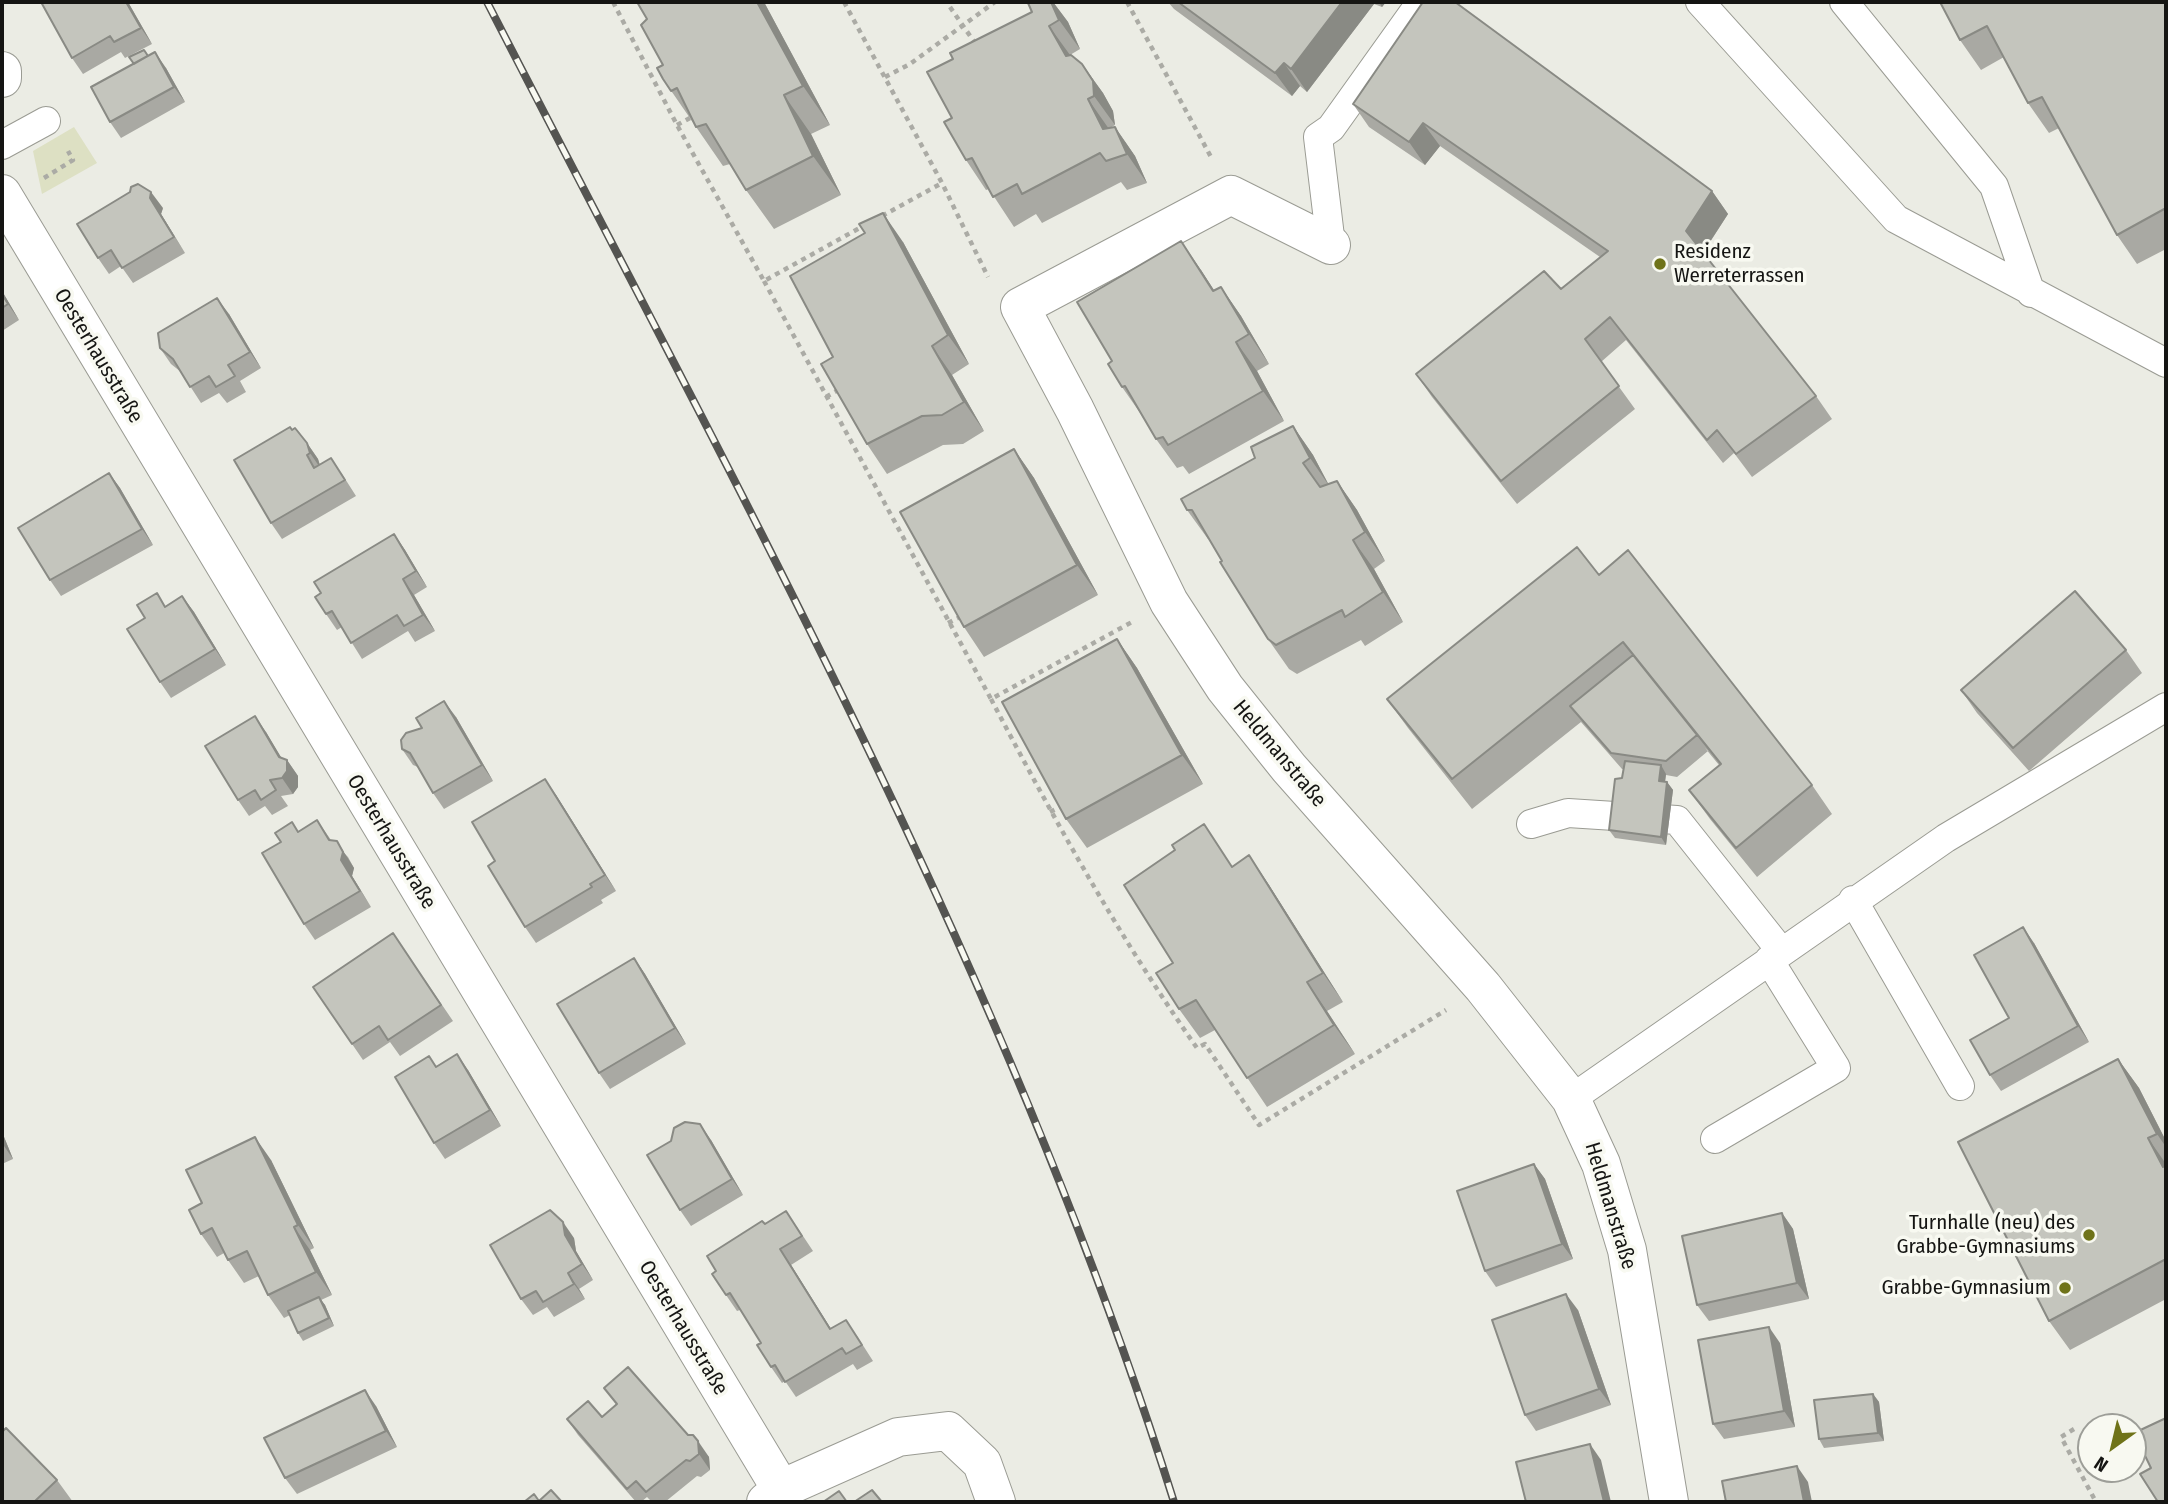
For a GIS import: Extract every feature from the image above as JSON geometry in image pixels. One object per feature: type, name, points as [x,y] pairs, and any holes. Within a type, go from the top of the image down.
[{"type":"street","points":[[2,71],[2,78]]},
{"type":"street","name":"Oesterhausstraße","points":[[2,194],[773,1496]]},
{"type":"street","points":[[1020,307],[1231,195],[1331,245]]},
{"type":"street","name":"Heldmanstraße","points":[[1020,307],[1075,410],[1169,602],[1225,688],[1289,768],[1483,986],[1572,1099],[1601,1164],[1628,1250],[1669,1502]]},
{"type":"street","points":[[773,1496],[898,1437],[948,1431],[982,1463],[996,1502]]},
{"type":"lane","points":[[1331,245],[1318,137],[1331,128],[1421,2]]},
{"type":"lane","points":[[1700,2],[1896,219],[2166,363]]},
{"type":"lane","points":[[1844,2],[1994,186],[2031,293]]},
{"type":"lane","points":[[2,145],[46,121]]},
{"type":"lane","points":[[1572,1099],[1946,838],[2166,707]]},
{"type":"lane","points":[[1531,824],[1568,813],[1677,820],[1775,956],[1836,1068],[1714,1139]]},
{"type":"lane","points":[[1853,901],[1960,1086]]},
{"type":"path","points":[[613,2],[1050,812],[1102,902],[1180,1022],[1198,1048],[1205,1044],[1259,1125],[1483,986]]},
{"type":"path","points":[[844,2],[942,183],[989,278],[1020,307]]},
{"type":"path","points":[[885,77],[911,64],[995,2]]},
{"type":"path","points":[[1127,2],[1231,195]]},
{"type":"path","points":[[950,7],[975,43]]},
{"type":"path","points":[[677,125],[690,118]]},
{"type":"path","points":[[764,281],[942,183]]},
{"type":"path","points":[[826,397],[843,387]]},
{"type":"path","points":[[991,699],[1169,602]]},
{"type":"path","points":[[948,623],[962,616]]},
{"type":"path","points":[[1050,812],[1064,805]]},
{"type":"path","points":[[1180,1022],[1187,1018]]},
{"type":"path","points":[[2074,1429],[2062,1437],[2096,1502]]},
{"type":"green space","points":[[74,127],[97,163],[42,194],[33,151]]},
{"type":"building","points":[[41,2],[126,2],[141,28],[114,42],[110,36],[72,58]]},
{"type":"building","points":[[637,2],[757,2],[803,86],[784,95],[813,156],[746,190],[706,124],[696,127],[677,88],[671,91],[663,79],[657,68],[663,65],[641,25],[647,19]]},
{"type":"building","points":[[1051,2],[1059,20],[1049,26],[1066,56],[1071,55],[1082,64],[1093,81],[1094,96],[1088,99],[1103,129],[1115,127],[1127,154],[1106,161],[1100,153],[1022,194],[1017,184],[993,197],[972,158],[966,160],[944,122],[952,118],[927,72],[953,59],[950,53],[1032,12],[1028,3]]},
{"type":"building","points":[[1178,2],[1342,2],[1291,69],[1284,63],[1275,73]]},
{"type":"building","name":"Residenz Werreterrassen","points":[[1423,2],[1455,2],[1712,191],[1686,231],[1816,396],[1736,454],[1717,430],[1707,440],[1610,317],[1585,339],[1619,386],[1501,481],[1416,374],[1544,271],[1561,289],[1608,251],[1423,123],[1409,142],[1353,104]]},
{"type":"building","points":[[1940,2],[2166,2],[2166,208],[2117,235],[2042,97],[2028,103],[1987,26],[1960,40]]},
{"type":"building","points":[[144,50],[148,56],[134,64],[129,57]]},
{"type":"building","points":[[155,52],[174,87],[110,122],[91,87]]},
{"type":"building","points":[[138,184],[151,192],[150,198],[174,237],[122,268],[111,250],[98,258],[77,224],[130,192],[131,187]]},
{"type":"building","points":[[883,213],[948,335],[932,346],[964,402],[942,415],[922,416],[867,444],[821,364],[833,357],[790,276],[865,233],[859,224]]},
{"type":"building","points":[[1181,241],[1213,291],[1221,287],[1249,334],[1236,342],[1263,391],[1168,445],[1163,437],[1156,439],[1125,386],[1122,387],[1108,364],[1112,361],[1077,302]]},
{"type":"building","points":[[2,294],[8,304],[2,308]]},
{"type":"building","points":[[217,298],[250,352],[228,365],[235,376],[216,387],[209,376],[190,387],[173,359],[160,348],[158,333]]},
{"type":"building","points":[[1293,426],[1310,458],[1303,463],[1320,487],[1337,481],[1365,532],[1353,540],[1383,592],[1345,617],[1342,610],[1276,645],[1268,639],[1220,562],[1222,561],[1192,510],[1187,510],[1181,499],[1255,458],[1251,447]]},
{"type":"building","points":[[290,427],[292,430],[295,428],[307,443],[310,453],[307,455],[314,468],[331,458],[345,480],[271,523],[234,460]]},
{"type":"building","points":[[1014,449],[1077,565],[964,627],[900,512]]},
{"type":"building","points":[[109,473],[142,529],[50,580],[18,528]]},
{"type":"building","points":[[394,534],[416,571],[403,579],[423,615],[404,626],[397,615],[351,643],[332,611],[326,614],[315,597],[321,593],[314,582]]},
{"type":"building","points":[[1577,547],[1599,575],[1628,550],[1812,785],[1736,848],[1689,790],[1721,764],[1623,642],[1452,779],[1387,699]]},
{"type":"building","points":[[2075,591],[2126,650],[2013,748],[1961,690]]},
{"type":"building","points":[[157,593],[165,607],[182,596],[215,649],[160,682],[127,629],[145,618],[137,605]]},
{"type":"building","points":[[1117,639],[1182,755],[1066,819],[1002,702]]},
{"type":"building","points":[[1633,655],[1697,735],[1666,761],[1611,753],[1570,706]]},
{"type":"building","points":[[444,701],[482,765],[433,793],[410,753],[402,749],[401,740],[406,733],[422,728],[416,718]]},
{"type":"building","points":[[255,716],[279,757],[287,760],[287,771],[282,778],[270,780],[276,790],[261,800],[255,790],[238,800],[205,746]]},
{"type":"building","points":[[1625,761],[1661,765],[1659,781],[1667,782],[1661,837],[1609,830],[1615,779],[1622,778]]},
{"type":"building","points":[[545,779],[605,875],[590,884],[592,887],[525,927],[488,866],[495,861],[472,822]]},
{"type":"building","points":[[317,820],[329,840],[337,841],[343,852],[341,860],[360,891],[304,924],[262,853],[281,842],[275,833],[292,822],[298,832]]},
{"type":"building","points":[[1204,824],[1232,867],[1249,855],[1323,973],[1307,982],[1334,1025],[1247,1078],[1196,1000],[1179,1009],[1156,973],[1173,963],[1124,885],[1175,850],[1172,845]]},
{"type":"building","points":[[2023,927],[2078,1026],[1990,1075],[1970,1040],[2009,1018],[1974,955]]},
{"type":"building","points":[[393,933],[441,1005],[388,1040],[379,1026],[352,1044],[313,987]]},
{"type":"building","points":[[634,958],[675,1028],[599,1073],[557,1004]]},
{"type":"building","points":[[457,1054],[490,1110],[434,1143],[395,1077],[429,1056],[436,1067]]},
{"type":"building","name":"Turnhalle (neu) des Grabbe-Gymnasiums","points":[[2118,1059],[2157,1134],[2148,1138],[2163,1167],[2166,1165],[2166,1259],[2049,1321],[1958,1142]]},
{"type":"building","points":[[685,1122],[700,1124],[732,1179],[680,1210],[647,1155],[671,1141],[674,1128]]},
{"type":"building","points":[[255,1137],[298,1225],[294,1227],[316,1272],[268,1295],[247,1251],[228,1260],[212,1228],[201,1234],[189,1210],[202,1203],[186,1170]]},
{"type":"building","points":[[1534,1164],[1562,1244],[1485,1271],[1457,1191]]},
{"type":"building","points":[[550,1210],[563,1222],[565,1235],[582,1264],[568,1273],[574,1284],[543,1302],[536,1291],[521,1299],[490,1245]]},
{"type":"building","points":[[786,1211],[802,1236],[780,1249],[830,1329],[846,1320],[862,1345],[846,1354],[842,1348],[785,1382],[775,1365],[771,1367],[757,1345],[761,1343],[730,1293],[726,1295],[712,1274],[716,1271],[707,1256],[762,1221],[765,1224]]},
{"type":"building","points":[[1782,1213],[1797,1283],[1697,1305],[1682,1236]]},
{"type":"building","points":[[1566,1294],[1599,1389],[1525,1415],[1492,1320]]},
{"type":"building","points":[[319,1297],[329,1318],[298,1333],[288,1311]]},
{"type":"building","points":[[1769,1327],[1784,1411],[1713,1424],[1698,1340]]},
{"type":"building","points":[[628,1367],[688,1435],[693,1435],[698,1441],[699,1454],[690,1461],[686,1460],[646,1492],[636,1481],[627,1489],[567,1419],[588,1401],[602,1417],[617,1404],[604,1388]]},
{"type":"building","points":[[365,1390],[386,1431],[285,1478],[264,1438]]},
{"type":"building","points":[[1873,1394],[1878,1433],[1819,1439],[1814,1400]]},
{"type":"building","points":[[2166,1418],[2166,1502],[2158,1502],[2146,1483],[2147,1470],[2151,1468],[2147,1460],[2147,1427]]},
{"type":"building","points":[[6,1428],[57,1480],[34,1502],[2,1502],[2,1432]]},
{"type":"building","points":[[1590,1444],[1604,1502],[1526,1502],[1516,1462]]},
{"type":"building","points":[[1797,1466],[1804,1502],[1726,1502],[1722,1481]]},
{"type":"building","points":[[551,1490],[562,1502],[524,1502],[534,1494],[539,1501]]},
{"type":"building","points":[[872,1490],[882,1502],[854,1502]]},
{"type":"building","points":[[839,1491],[847,1502],[823,1502]]},
{"type":"railway","points":[[487,2],[771,553],[863,738],[950,925],[1032,1114],[1107,1307],[1174,1502]]},
{"type":"place","name":"Residenz Werreterrassen","points":[[1660,264]]},
{"type":"place","name":"Turnhalle (neu) des Grabbe-Gymnasiums","points":[[2089,1235]]},
{"type":"place","name":"Grabbe-Gymnasium","points":[[2065,1288]]}]
